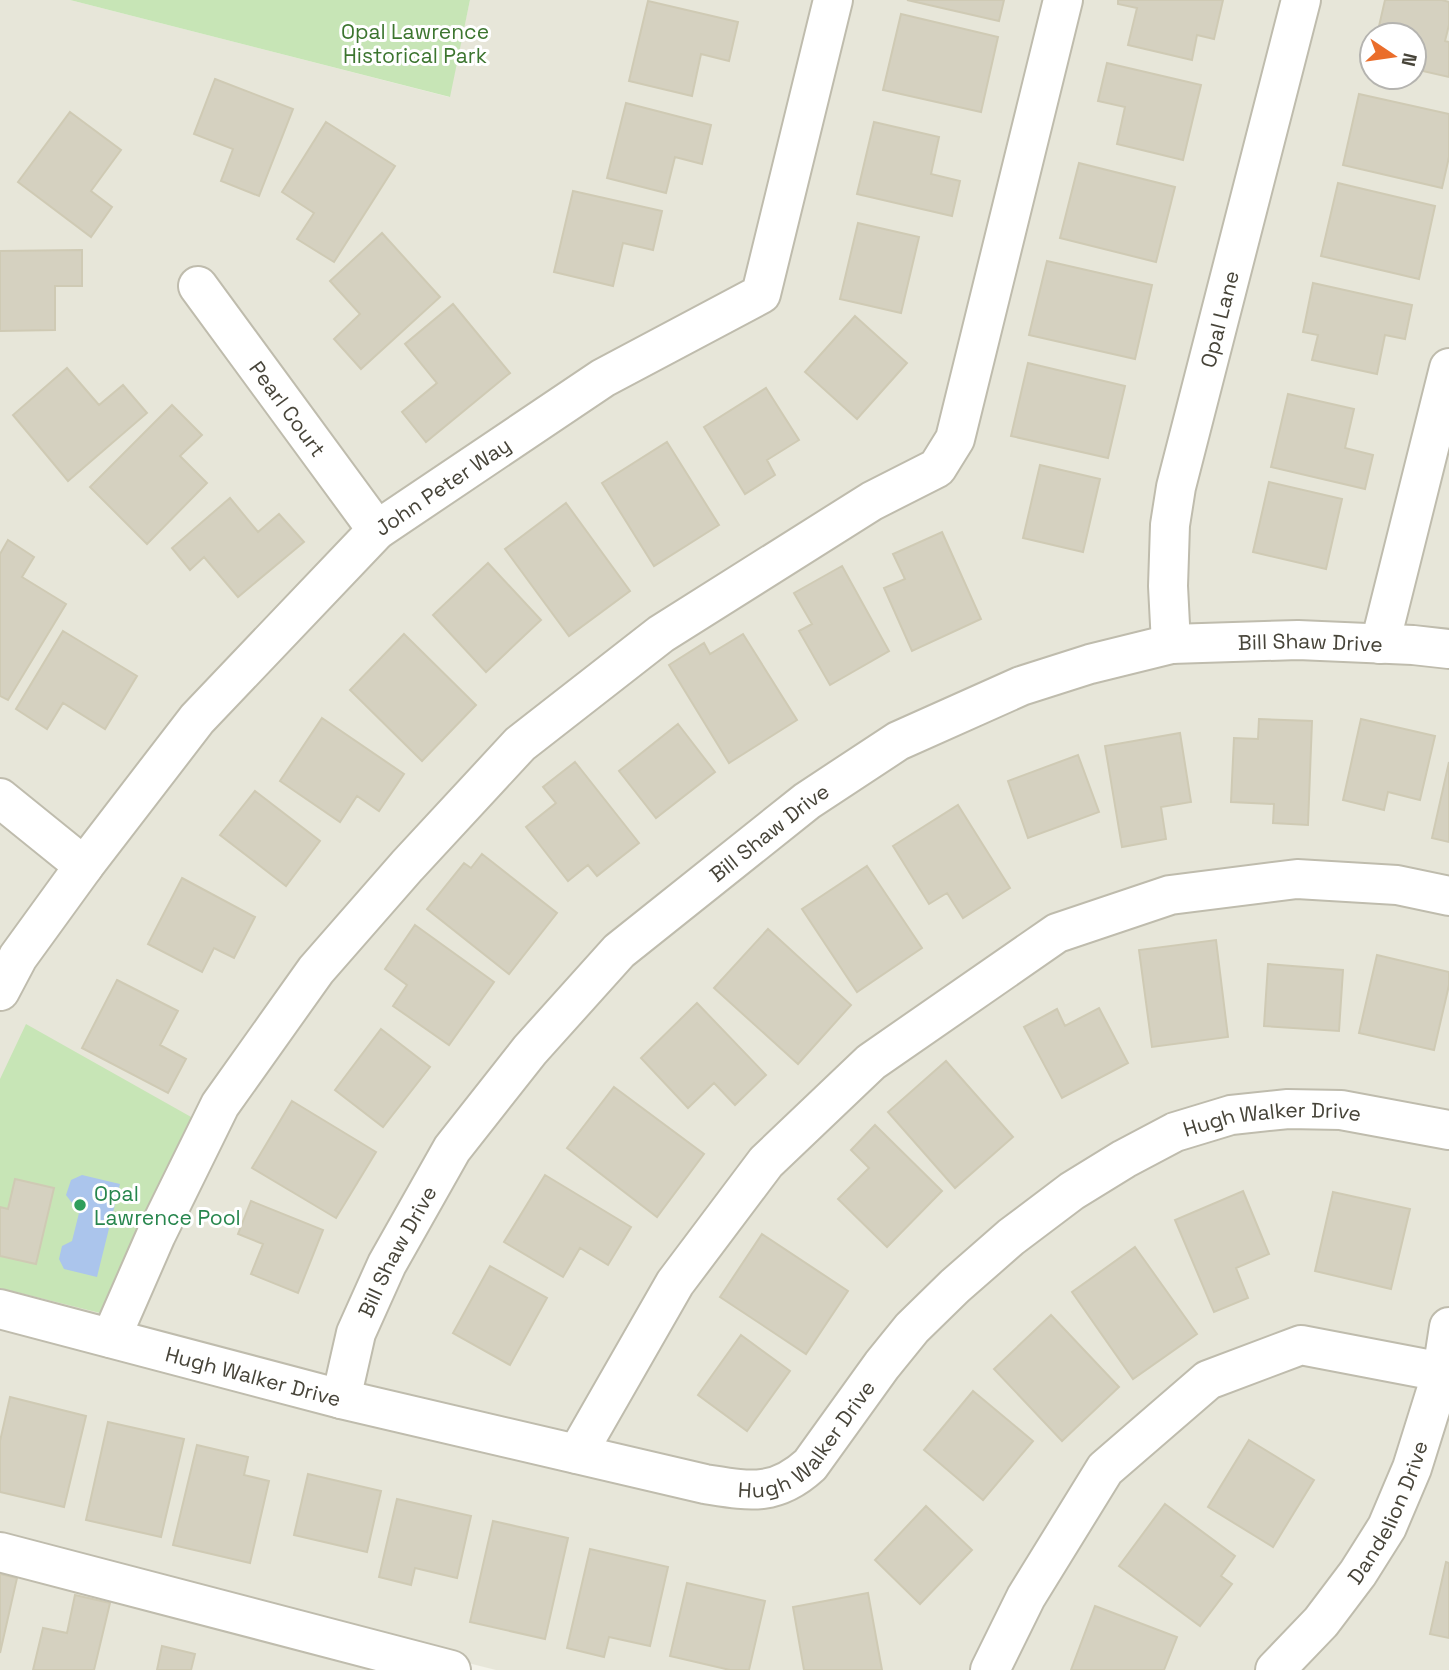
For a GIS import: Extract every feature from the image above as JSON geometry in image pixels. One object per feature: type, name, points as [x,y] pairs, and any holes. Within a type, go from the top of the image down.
[{"type":"street","name":"John Peter Way","points":[[0,991],[18,957],[197,719],[377,530],[603,378],[761,294],[833,0]]},
{"type":"street","points":[[111,1338],[156,1235],[220,1105],[316,970],[407,866],[520,744],[662,634],[872,501],[937,468],[955,439],[1063,0]]},
{"type":"street","name":"Opal Lane","points":[[1171,644],[1168,586],[1170,526],[1176,487],[1301,0]]},
{"type":"street","name":"Pearl Court","points":[[198,286],[377,530]]},
{"type":"street","points":[[1380,644],[1449,368]]},
{"type":"street","name":"Bill Shaw Drive","points":[[341,1399],[356,1333],[387,1264],[452,1149],[530,1050],[619,951],[807,801],[898,741],[1021,686],[1090,664],[1171,644],[1298,640],[1449,649]]},
{"type":"street","points":[[0,798],[84,866]]},
{"type":"street","points":[[577,1454],[675,1283],[766,1162],[871,1062],[1057,933],[1170,895],[1297,879],[1397,885],[1449,896]]},
{"type":"street","name":"Hugh Walker Drive","points":[[0,1309],[341,1399],[577,1454],[742,1490],[775,1487],[795,1478],[810,1465],[882,1365],[912,1328],[955,1286],[1011,1237],[1072,1191],[1124,1159],[1175,1132],[1231,1115],[1288,1109],[1340,1110],[1449,1130]]},
{"type":"street","name":"Dandelion Drive","points":[[1275,1670],[1321,1622],[1358,1573],[1387,1527],[1412,1468],[1442,1373],[1449,1327]]},
{"type":"street","points":[[990,1670],[1026,1597],[1105,1469],[1208,1380],[1301,1345],[1442,1373]]},
{"type":"street","points":[[0,1552],[451,1670]]},
{"type":"shaded area","points":[[0,0],[70,0],[449,97],[470,0],[1449,0],[1449,1670],[496,1670],[0,1546]]},
{"type":"shaded area","points":[[0,1568],[409,1670],[0,1670]]},
{"type":"green space","name":"Opal Lawrence Historical Park","points":[[70,0],[470,0],[450,97]]},
{"type":"green space","points":[[26,1024],[200,1122],[104,1314],[0,1288],[0,1079]]},
{"type":"water","points":[[82,1175],[120,1184],[97,1277],[64,1269],[59,1259],[62,1246],[72,1241],[81,1205],[72,1203],[66,1195],[71,1180]]},
{"type":"building","points":[[907,0],[1004,0],[999,21]]},
{"type":"building","points":[[1118,0],[1223,0],[1214,39],[1197,35],[1192,60],[1128,45],[1137,8],[1118,4]]},
{"type":"building","points":[[1385,0],[1449,2],[1449,25],[1445,41],[1449,42],[1449,77],[1428,72],[1428,21],[1380,21]]},
{"type":"building","points":[[648,1],[738,22],[729,61],[701,54],[692,96],[629,81]]},
{"type":"building","points":[[901,14],[998,37],[981,112],[883,90]]},
{"type":"building","points":[[1107,63],[1201,85],[1183,160],[1117,144],[1125,107],[1098,101]]},
{"type":"building","points":[[215,79],[293,109],[259,196],[221,181],[233,149],[194,134]]},
{"type":"building","points":[[1359,94],[1449,114],[1449,157],[1442,188],[1343,165]]},
{"type":"building","points":[[626,103],[711,125],[702,164],[675,157],[666,193],[607,178]]},
{"type":"building","points":[[70,112],[121,150],[91,191],[112,207],[91,237],[18,182]]},
{"type":"building","points":[[326,122],[395,166],[334,262],[297,239],[314,213],[282,192]]},
{"type":"building","points":[[874,122],[939,137],[931,174],[960,181],[952,216],[857,194]]},
{"type":"building","points":[[1079,163],[1175,187],[1156,262],[1060,238]]},
{"type":"building","points":[[1338,183],[1435,206],[1419,279],[1321,256]]},
{"type":"building","points":[[573,191],[662,211],[653,250],[623,243],[613,286],[554,272]]},
{"type":"building","points":[[858,223],[919,237],[901,313],[840,299]]},
{"type":"building","points":[[382,233],[440,297],[361,369],[334,339],[360,314],[330,281]]},
{"type":"building","points":[[82,250],[82,286],[55,286],[55,330],[0,331],[0,251]]},
{"type":"building","points":[[1047,261],[1152,285],[1135,359],[1029,335]]},
{"type":"building","points":[[1313,283],[1412,305],[1405,339],[1385,335],[1377,374],[1312,360],[1318,335],[1303,332]]},
{"type":"building","points":[[453,304],[510,373],[426,442],[402,412],[437,383],[405,344]]},
{"type":"building","points":[[855,316],[907,363],[857,419],[805,372]]},
{"type":"building","points":[[1028,363],[1125,386],[1108,458],[1011,436]]},
{"type":"building","points":[[67,368],[99,405],[123,385],[147,413],[68,481],[13,415]]},
{"type":"building","points":[[766,388],[799,440],[767,460],[775,475],[745,494],[704,427]]},
{"type":"building","points":[[1288,394],[1354,409],[1345,448],[1373,455],[1365,489],[1271,467]]},
{"type":"building","points":[[172,405],[202,435],[180,456],[207,483],[147,544],[90,487]]},
{"type":"building","points":[[667,442],[719,525],[654,566],[602,483]]},
{"type":"building","points":[[1040,465],[1100,479],[1083,552],[1023,538]]},
{"type":"building","points":[[1269,482],[1342,499],[1326,569],[1253,552]]},
{"type":"building","points":[[230,498],[258,532],[279,514],[304,542],[238,597],[204,557],[190,570],[172,548]]},
{"type":"building","points":[[566,503],[630,591],[569,636],[505,549]]},
{"type":"building","points":[[942,532],[981,619],[912,651],[884,588],[905,579],[893,554]]},
{"type":"building","points":[[8,540],[34,557],[22,577],[66,604],[8,700],[0,696],[0,554]]},
{"type":"building","points":[[488,563],[541,620],[486,672],[433,615]]},
{"type":"building","points":[[842,566],[889,651],[830,685],[799,631],[812,624],[794,593]]},
{"type":"building","points":[[63,631],[137,676],[105,729],[63,703],[47,729],[16,709]]},
{"type":"building","points":[[404,634],[476,705],[422,761],[350,690]]},
{"type":"building","points":[[743,634],[797,720],[729,763],[669,665],[704,643],[710,654]]},
{"type":"building","points":[[322,718],[404,774],[379,811],[357,796],[340,822],[280,781]]},
{"type":"building","points":[[1259,719],[1312,721],[1308,825],[1273,823],[1274,804],[1231,802],[1234,738],[1258,739]]},
{"type":"building","points":[[1361,719],[1435,736],[1420,800],[1388,792],[1384,810],[1343,800]]},
{"type":"building","points":[[678,724],[715,772],[656,818],[619,771]]},
{"type":"building","points":[[1180,733],[1191,802],[1161,807],[1166,839],[1122,847],[1105,746]]},
{"type":"building","points":[[1078,755],[1099,812],[1028,838],[1008,781]]},
{"type":"building","points":[[575,762],[639,843],[597,876],[588,865],[568,881],[526,827],[556,803],[543,787]]},
{"type":"building","points":[[1449,762],[1449,842],[1432,838]]},
{"type":"building","points":[[255,791],[320,841],[286,886],[220,835]]},
{"type":"building","points":[[958,805],[1010,888],[963,918],[947,893],[929,904],[893,846]]},
{"type":"building","points":[[482,854],[557,913],[509,974],[427,909],[464,863],[471,868]]},
{"type":"building","points":[[867,866],[922,948],[857,992],[802,909]]},
{"type":"building","points":[[182,878],[255,917],[234,958],[214,948],[202,972],[148,944]]},
{"type":"building","points":[[415,925],[494,982],[449,1045],[393,1006],[407,985],[385,969]]},
{"type":"building","points":[[768,929],[851,1005],[798,1064],[714,988]]},
{"type":"building","points":[[1216,940],[1228,1037],[1152,1047],[1139,950]]},
{"type":"building","points":[[1377,955],[1449,972],[1449,985],[1434,1050],[1359,1033]]},
{"type":"building","points":[[1268,964],[1343,970],[1339,1031],[1264,1026]]},
{"type":"building","points":[[117,980],[178,1011],[160,1045],[186,1059],[168,1093],[82,1048]]},
{"type":"building","points":[[697,1003],[766,1075],[735,1105],[714,1083],[688,1108],[641,1058]]},
{"type":"building","points":[[1099,1008],[1128,1063],[1062,1098],[1024,1027],[1057,1009],[1065,1026]]},
{"type":"building","points":[[381,1029],[430,1067],[383,1127],[335,1090]]},
{"type":"building","points":[[946,1061],[1013,1137],[955,1188],[888,1112]]},
{"type":"building","points":[[614,1087],[704,1154],[657,1217],[567,1148]]},
{"type":"building","points":[[292,1101],[376,1152],[336,1218],[252,1168]]},
{"type":"building","points":[[875,1125],[942,1191],[887,1247],[838,1199],[869,1168],[851,1150]]},
{"type":"building","points":[[545,1175],[631,1227],[608,1265],[580,1248],[563,1277],[504,1242]]},
{"type":"building","points":[[15,1179],[54,1188],[36,1264],[0,1256],[0,1207],[8,1209]]},
{"type":"building","points":[[1243,1191],[1269,1254],[1236,1268],[1248,1298],[1214,1312],[1175,1220]]},
{"type":"building","points":[[1333,1192],[1410,1209],[1391,1289],[1315,1271]]},
{"type":"building","points":[[251,1201],[323,1230],[298,1293],[251,1274],[263,1244],[238,1234]]},
{"type":"building","points":[[762,1234],[848,1291],[806,1354],[720,1297]]},
{"type":"building","points":[[1135,1247],[1197,1334],[1133,1379],[1072,1292]]},
{"type":"building","points":[[490,1266],[547,1298],[510,1365],[453,1333]]},
{"type":"building","points":[[1051,1315],[1119,1387],[1062,1441],[994,1369]]},
{"type":"building","points":[[741,1335],[790,1371],[747,1431],[698,1395]]},
{"type":"building","points":[[973,1391],[1033,1441],[983,1500],[924,1450]]},
{"type":"building","points":[[10,1397],[86,1416],[64,1507],[0,1492],[0,1441]]},
{"type":"building","points":[[108,1422],[184,1439],[161,1537],[86,1520]]},
{"type":"building","points":[[1249,1440],[1314,1480],[1273,1547],[1208,1507]]},
{"type":"building","points":[[197,1445],[248,1457],[244,1475],[269,1481],[250,1563],[173,1545]]},
{"type":"building","points":[[308,1474],[381,1491],[367,1552],[294,1535]]},
{"type":"building","points":[[397,1499],[471,1516],[457,1578],[415,1568],[411,1585],[379,1577]]},
{"type":"building","points":[[1165,1504],[1235,1556],[1221,1576],[1232,1584],[1200,1626],[1119,1566]]},
{"type":"building","points":[[926,1506],[972,1550],[920,1604],[875,1560]]},
{"type":"building","points":[[493,1521],[568,1538],[545,1639],[470,1622]]},
{"type":"building","points":[[590,1549],[668,1567],[650,1646],[609,1637],[604,1657],[567,1648]]},
{"type":"building","points":[[1446,1562],[1449,1563],[1449,1638],[1430,1634]]},
{"type":"building","points":[[0,1574],[17,1578],[0,1653]]},
{"type":"building","points":[[687,1583],[765,1601],[749,1670],[730,1670],[670,1656]]},
{"type":"building","points":[[868,1593],[882,1670],[804,1670],[793,1607]]},
{"type":"building","points":[[75,1595],[110,1603],[94,1670],[33,1670],[43,1628],[67,1633]]},
{"type":"building","points":[[1095,1606],[1177,1637],[1164,1670],[1071,1670]]},
{"type":"building","points":[[162,1646],[195,1654],[191,1670],[157,1670]]},
{"type":"place","name":"Opal Lawrence Pool","points":[[80,1205]]}]
